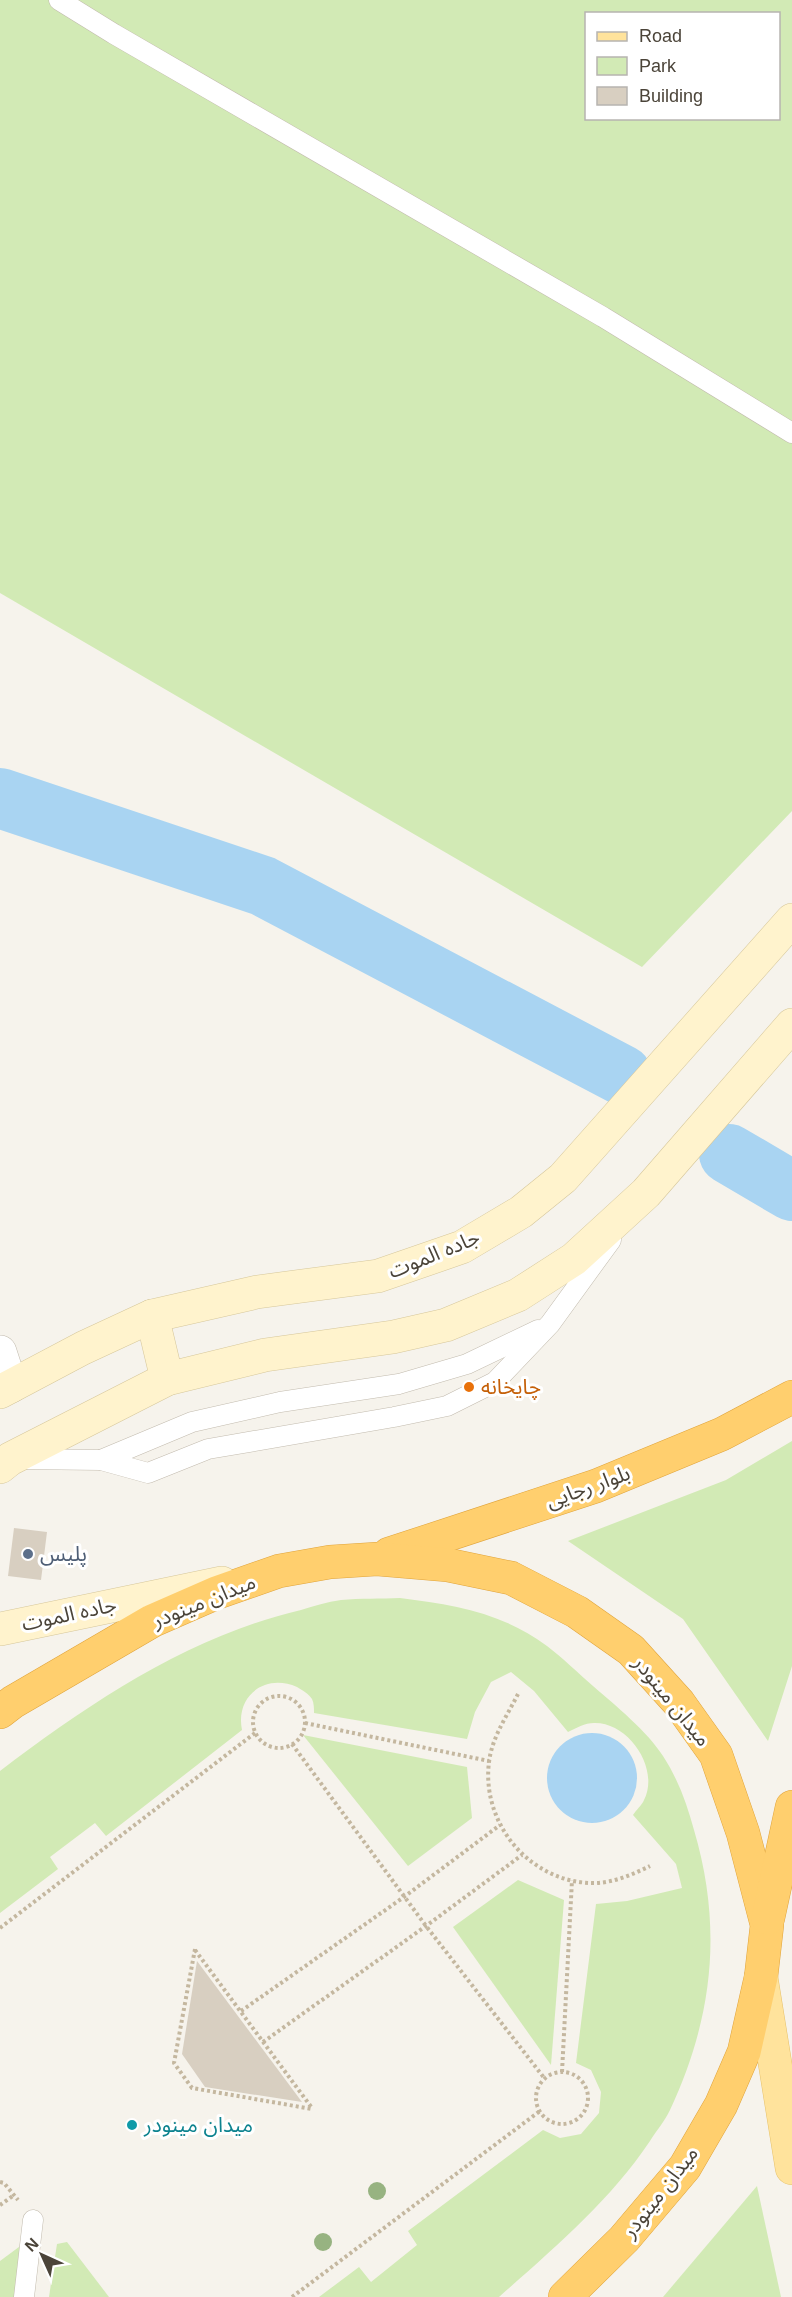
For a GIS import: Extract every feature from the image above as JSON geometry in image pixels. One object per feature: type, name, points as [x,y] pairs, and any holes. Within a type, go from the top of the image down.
[{"type":"highway","name":"بلوار رجایی","points":[[377,1559],[596,1486],[722,1434],[792,1397]]},
{"type":"highway","name":"میدان مینودر","points":[[0,1712],[13,1702],[152,1621],[216,1593],[279,1571],[330,1562],[377,1559],[448,1565],[512,1578],[577,1612],[631,1650],[679,1703],[716,1755],[743,1833],[766,1925],[760,1977],[744,2052],[721,2105],[685,2167],[624,2239],[565,2297]]},
{"type":"highway","points":[[766,1925],[792,1807]]},
{"type":"main road","name":"جاده الموت","points":[[6,1389],[83,1348],[152,1316],[257,1292],[378,1276],[462,1247],[521,1212],[563,1178],[792,920]]},
{"type":"main road","points":[[5,1463],[167,1379],[265,1355],[393,1336],[446,1325],[518,1295],[574,1259],[646,1193],[792,1025]]},
{"type":"main road","points":[[152,1316],[167,1379]]},
{"type":"main road","name":"جاده الموت","points":[[0,1629],[279,1571]]},
{"type":"main road","points":[[760,1977],[792,2168]]},
{"type":"street","points":[[0,1352],[6,1389]]},
{"type":"lane","points":[[59,0],[603,318],[792,433]]},
{"type":"lane","points":[[5,1463],[101,1460],[148,1473],[207,1449],[447,1406],[495,1382],[550,1324],[646,1193]]},
{"type":"lane","points":[[101,1460],[192,1422],[280,1402],[399,1384],[467,1364],[550,1324]]},
{"type":"lane","points":[[24,2297],[33,2220]]},
{"type":"path","points":[[518,1694],[496,1735],[489,1761],[488,1787],[494,1813],[506,1837],[522,1855],[546,1872],[572,1880],[598,1883],[632,1875],[650,1866]]},
{"type":"path","points":[[273,1695],[291,1698],[298,1704],[303,1710],[305,1723],[302,1735],[292,1744],[281,1748],[265,1744],[255,1733],[252,1721],[258,1705],[273,1695]]},
{"type":"path","points":[[305,1723],[489,1761]]},
{"type":"path","points":[[0,1928],[255,1733]]},
{"type":"path","points":[[292,1744],[404,1897],[544,2079]]},
{"type":"path","points":[[241,2011],[404,1897],[500,1825]]},
{"type":"path","points":[[264,2042],[522,1855]]},
{"type":"path","points":[[562,2072],[572,1880]]},
{"type":"path","points":[[195,1949],[264,2042],[312,2109],[192,2088],[174,2063],[195,1949]]},
{"type":"path","points":[[562,2072],[574,2074],[586,2087],[588,2103],[580,2118],[564,2124],[548,2121],[540,2111],[536,2098],[537,2089],[544,2079],[562,2072]]},
{"type":"path","points":[[292,2297],[540,2111]]},
{"type":"path","points":[[0,2205],[14,2195]]},
{"type":"green space","points":[[0,0],[792,0],[792,811],[642,967],[0,593]]},
{"type":"green space","points":[[792,1441],[792,1666],[768,1741],[683,1619],[568,1541],[726,1480]]},
{"type":"green space","points":[[400,1598],[458,1607],[495,1618],[530,1634],[559,1655],[640,1728],[663,1756],[682,1792],[703,1866],[709,1902],[709,1972],[704,2007],[685,2076],[668,2114],[634,2163],[598,2205],[560,2243],[499,2297],[319,2297],[359,2267],[371,2282],[417,2245],[408,2231],[543,2130],[560,2138],[581,2134],[599,2113],[601,2092],[591,2070],[576,2063],[596,1904],[627,1901],[682,1888],[676,1864],[633,1815],[644,1800],[648,1788],[648,1775],[638,1750],[619,1730],[594,1723],[568,1732],[534,1691],[511,1672],[491,1682],[475,1712],[467,1739],[314,1713],[312,1699],[297,1687],[285,1683],[264,1685],[255,1690],[243,1707],[242,1730],[106,1836],[95,1823],[50,1857],[58,1869],[0,1913],[0,1771],[70,1720],[143,1674],[220,1636],[331,1602],[348,1599]]},
{"type":"green space","points":[[303,1735],[467,1767],[472,1818],[408,1866]]},
{"type":"green space","points":[[518,1880],[564,1900],[551,2065],[453,1927]]},
{"type":"green space","points":[[757,2186],[781,2297],[663,2297]]},
{"type":"green space","points":[[67,2242],[109,2297],[49,2297],[57,2244]]},
{"type":"green space","points":[[23,2244],[16,2297],[0,2297],[0,2261]]},
{"type":"water","points":[[592,1733],[609,1737],[624,1746],[633,1761],[637,1778],[633,1795],[624,1810],[609,1819],[592,1823],[575,1819],[560,1810],[551,1795],[547,1778],[551,1761],[560,1746],[575,1737]]},
{"type":"building","name":"پلیس","points":[[14,1528],[47,1532],[41,1580],[8,1576]]},
{"type":"building","points":[[197,1961],[302,2102],[205,2087],[182,2054]]},
{"type":"waterway","points":[[0,798],[263,886],[622,1075]]},
{"type":"waterway","points":[[729,1154],[792,1191]]},
{"type":"place","name":"چایخانه","points":[[469,1387]]},
{"type":"place","name":"پلیس","points":[[28,1554]]},
{"type":"place","name":"میدان مینودر","points":[[132,2125]]}]
